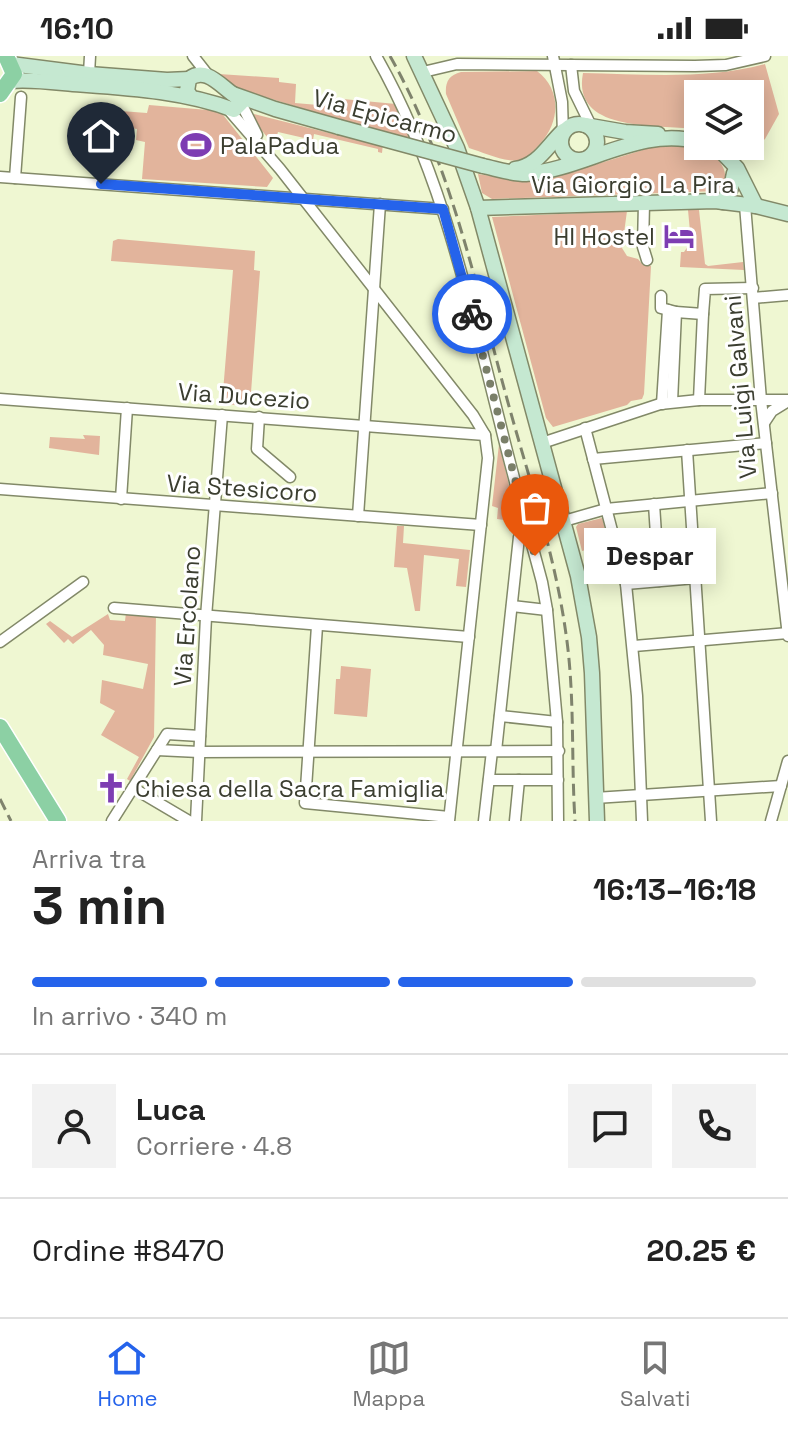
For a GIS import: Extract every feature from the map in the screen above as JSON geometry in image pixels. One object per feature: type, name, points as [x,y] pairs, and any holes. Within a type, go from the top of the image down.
[{"type":"main road","points":[[414,56],[457,148],[478,208],[564,521],[589,637],[597,821]]},
{"type":"main road","points":[[6,73],[89,74],[167,80],[190,78],[200,73],[208,75],[239,107],[275,109]]},
{"type":"main road","points":[[6,73],[191,97],[239,107],[275,109]]},
{"type":"main road","points":[[190,78],[187,91],[191,97]]},
{"type":"main road","name":"Via Epicarmo","points":[[275,109],[483,166]]},
{"type":"main road","points":[[578,129],[597,148],[585,160],[573,160],[562,147],[578,129]]},
{"type":"main road","points":[[483,166],[523,168],[578,129],[684,135]]},
{"type":"main road","points":[[483,166],[523,174],[546,171],[656,140],[684,139]]},
{"type":"main road","name":"Via Luigi Galvani","points":[[727,160],[734,173],[739,196],[750,206]]},
{"type":"main road","name":"Via Luigi Galvani","points":[[729,160],[737,168],[750,206]]},
{"type":"main road","points":[[723,202],[731,188],[734,173]]},
{"type":"main road","name":"Via Giorgio La Pira","points":[[478,208],[723,202],[788,214]]},
{"type":"main road","points":[[0,727],[58,821]]},
{"type":"street","points":[[89,74],[90,56]]},
{"type":"street","points":[[190,56],[208,75]]},
{"type":"street","points":[[190,56],[190,78]]},
{"type":"street","points":[[376,56],[415,134],[443,209],[547,610],[559,751],[557,817]]},
{"type":"street","points":[[423,72],[457,64],[554,60],[571,65],[696,61],[726,65],[765,56]]},
{"type":"street","points":[[554,60],[562,102],[578,129]]},
{"type":"street","points":[[571,65],[572,83],[578,101],[578,129]]},
{"type":"street","points":[[15,178],[21,97]]},
{"type":"street","points":[[578,101],[602,121],[625,132]]},
{"type":"street","points":[[547,149],[558,123],[562,102]]},
{"type":"street","points":[[239,107],[270,157]]},
{"type":"street","points":[[239,107],[270,157],[473,415],[485,435],[488,458],[449,819],[305,803],[317,626]]},
{"type":"street","points":[[0,177],[443,209]]},
{"type":"street","points":[[644,203],[643,247],[647,260]]},
{"type":"street","points":[[358,516],[380,204]]},
{"type":"street","name":"Via Luigi Galvani","points":[[750,206],[761,400],[786,595],[788,634]]},
{"type":"street","points":[[699,400],[705,289],[788,295]]},
{"type":"street","points":[[661,296],[661,308],[703,314]]},
{"type":"street","points":[[667,403],[672,311]]},
{"type":"street","name":"Via Ducezio","points":[[0,399],[485,435]]},
{"type":"street","points":[[542,443],[667,403],[788,400]]},
{"type":"street","points":[[764,423],[772,411],[788,400]]},
{"type":"street","points":[[121,499],[127,408]]},
{"type":"street","name":"Via Ercolano","points":[[196,821],[206,617],[222,415]]},
{"type":"street","points":[[259,417],[257,449],[290,477]]},
{"type":"street","points":[[585,428],[626,584],[634,646],[642,821]]},
{"type":"street","points":[[593,459],[766,443]]},
{"type":"street","points":[[687,450],[711,821]]},
{"type":"street","name":"Via Stesicoro","points":[[0,489],[481,525]]},
{"type":"street","points":[[564,521],[606,509],[772,493]]},
{"type":"street","points":[[654,504],[659,581]]},
{"type":"street","points":[[484,821],[500,716],[519,537]]},
{"type":"street","points":[[626,584],[696,578]]},
{"type":"street","points":[[0,642],[83,582]]},
{"type":"street","points":[[512,606],[547,610]]},
{"type":"street","points":[[114,608],[469,637]]},
{"type":"street","points":[[634,646],[788,634]]},
{"type":"street","points":[[500,716],[557,722]]},
{"type":"street","points":[[114,820],[167,734],[200,736]]},
{"type":"street","points":[[157,750],[559,751]]},
{"type":"street","points":[[771,821],[788,761]]},
{"type":"street","points":[[489,780],[558,780]]},
{"type":"street","points":[[515,821],[519,780]]},
{"type":"street","points":[[595,798],[781,786]]},
{"type":"street","points":[[133,788],[189,821]]},
{"type":"shaded area","points":[[765,64],[779,114],[764,140],[764,80],[684,80],[684,129],[622,122],[605,116],[591,107],[583,93],[583,73],[697,74]]},
{"type":"shaded area","points":[[537,71],[551,87],[555,106],[551,126],[540,144],[526,158],[514,161],[469,148],[446,94],[451,77],[461,72]]},
{"type":"shaded area","points":[[219,74],[279,78],[279,82],[296,84],[295,103],[330,106],[332,98],[396,104],[418,152],[383,143],[382,153],[378,149],[314,134],[313,140],[278,132],[275,142],[279,147],[277,149],[254,121],[254,114],[337,135],[340,120],[233,87]]},
{"type":"shaded area","name":"PalaPadua","points":[[149,105],[220,111],[273,178],[267,187],[142,179],[145,142],[136,140],[137,129],[131,128],[131,119],[80,116],[81,108],[147,113]]},
{"type":"shaded area","points":[[662,144],[684,145],[684,160],[718,160],[725,177],[719,191],[492,199],[482,193],[478,174],[523,181],[549,179]]},
{"type":"shaded area","points":[[688,210],[699,210],[705,264],[743,262],[744,270],[680,267],[681,252],[691,242]]},
{"type":"shaded area","points":[[627,211],[622,248],[627,256],[651,266],[644,394],[642,399],[627,405],[553,427],[546,418],[492,217]]},
{"type":"shaded area","points":[[113,241],[255,251],[254,270],[260,271],[250,406],[222,404],[233,270],[111,261]]},
{"type":"shaded area","points":[[83,435],[100,436],[99,455],[49,448],[50,437],[85,439]]},
{"type":"shaded area","points":[[499,444],[518,522],[497,519],[498,508],[492,506]]},
{"type":"shaded area","points":[[602,518],[609,544],[582,551],[576,527]]},
{"type":"shaded area","points":[[397,526],[404,526],[403,543],[470,550],[466,587],[456,586],[459,559],[424,555],[420,611],[415,611],[407,568],[394,567]]},
{"type":"shaded area","points":[[126,613],[156,615],[154,737],[130,781],[127,779],[139,757],[101,735],[115,711],[100,703],[102,680],[143,689],[148,664],[103,655],[104,645],[91,630],[73,644],[68,639],[64,643],[46,624],[50,621],[72,637],[108,614],[110,620],[125,621]]},
{"type":"shaded area","points":[[341,666],[371,669],[367,717],[334,714],[336,679],[340,679]]},
{"type":"railway","points":[[390,56],[429,138],[459,223],[548,545],[569,657],[575,821]]},
{"type":"railway","points":[[0,799],[11,821]]},
{"type":"way so far","points":[[472,314],[535,556]]},
{"type":"place","name":"PalaPadua","points":[[196,145]]},
{"type":"place","name":"HI Hostel","points":[[679,236]]},
{"type":"place","name":"Despar","points":[[535,556]]},
{"type":"place","name":"Chiesa della Sacra Famiglia","points":[[111,788]]},
{"type":"route","points":[[101,184],[443,209],[472,314]]}]
